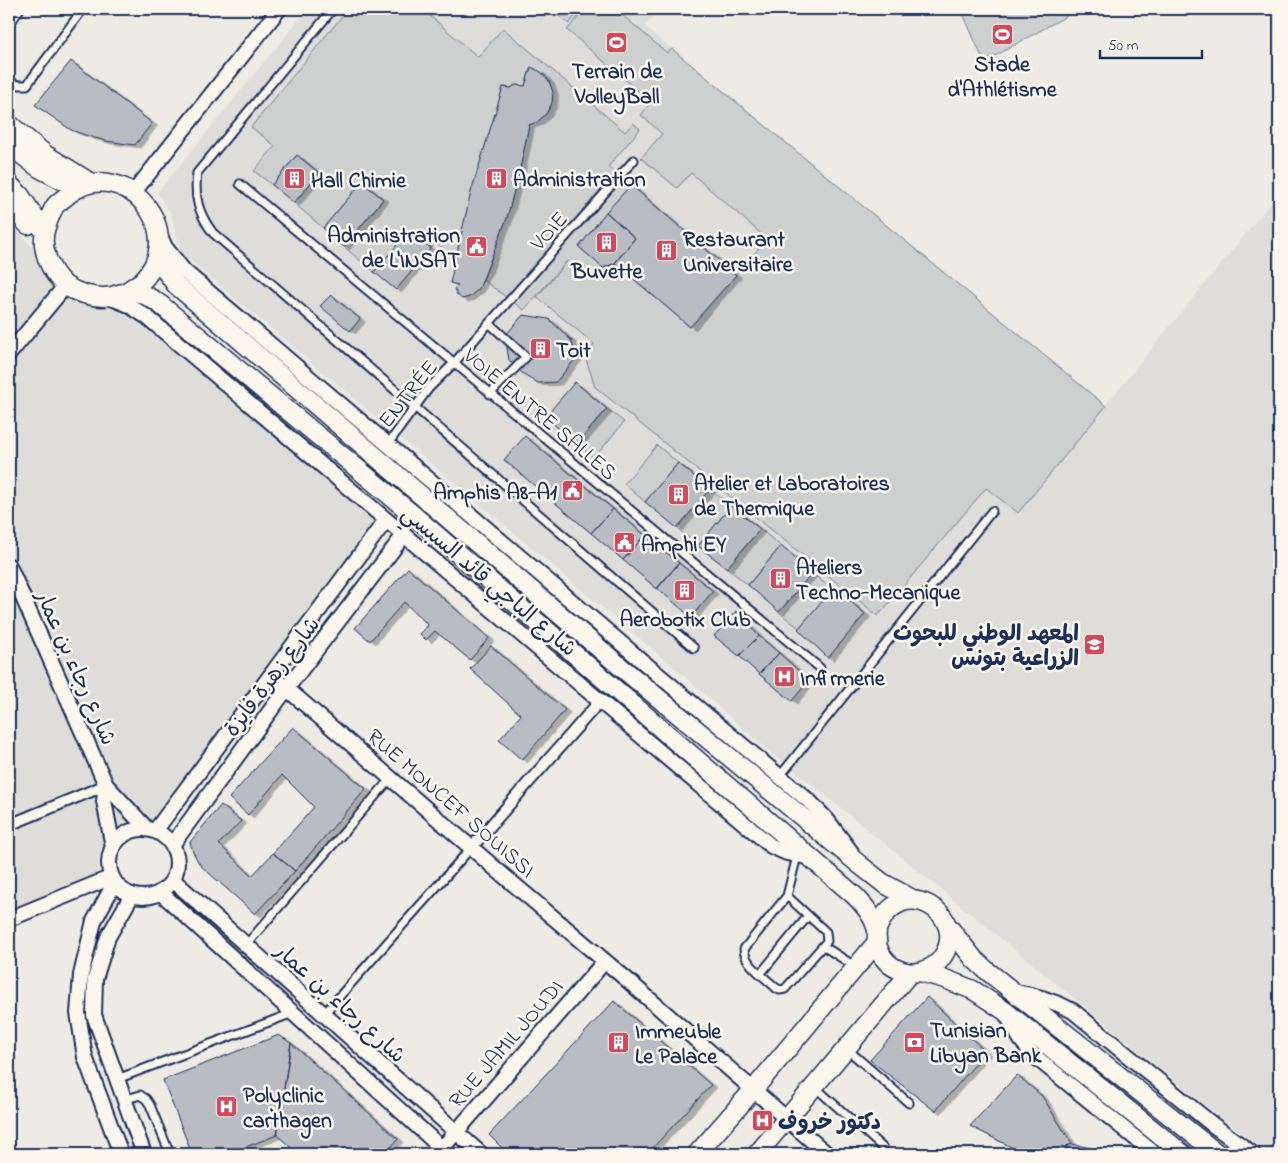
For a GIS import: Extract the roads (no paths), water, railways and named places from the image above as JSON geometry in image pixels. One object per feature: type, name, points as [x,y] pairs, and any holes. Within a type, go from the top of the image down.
[{"type":"street","points":[[134,192],[279,9]]},
{"type":"street","points":[[9,124],[84,185]]},
{"type":"street","points":[[9,145],[39,168],[84,185],[113,184],[134,192],[150,210],[165,247],[184,270],[810,802],[827,820],[860,865]]},
{"type":"street","points":[[9,184],[20,195],[44,239],[51,268],[66,286],[86,296],[109,297],[126,292],[135,292],[147,296],[161,305],[412,514],[806,858],[856,896],[863,904],[877,936],[881,954],[888,964],[898,970],[945,979],[973,990],[1005,1011],[1183,1154]]},
{"type":"street","points":[[44,239],[55,205],[84,185]]},
{"type":"street","points":[[9,203],[44,239]]},
{"type":"street","points":[[126,292],[141,282],[152,267],[158,250],[159,232]]},
{"type":"street","points":[[158,250],[162,266],[176,285],[622,668],[860,865],[883,882],[914,900],[926,903],[937,909],[974,959],[1218,1154]]},
{"type":"street","points":[[9,354],[66,286]]},
{"type":"street","name":"شارع الباجي قائد السبسي","points":[[109,297],[127,304],[148,317],[771,846],[806,858]]},
{"type":"street","name":"شارع زهرة فايزة","points":[[151,830],[271,675],[386,520]]},
{"type":"street","name":"شارع زهرة فايزة","points":[[172,845],[287,688],[404,535]]},
{"type":"street","name":"شارع رجاء بن عمار","points":[[9,566],[106,785],[151,830]]},
{"type":"street","name":"RUE MONCEF SOUISSI","points":[[271,675],[788,1118],[827,1154]]},
{"type":"street","points":[[471,848],[600,701]]},
{"type":"street","points":[[9,825],[106,785]]},
{"type":"street","name":"شارع رجاء بن عمار","points":[[106,785],[104,801],[113,848]]},
{"type":"street","points":[[133,830],[151,830],[165,836],[172,845],[177,856],[177,868],[173,880],[160,892],[146,897],[132,895],[122,890],[114,880],[109,868],[110,857],[113,848],[121,837],[133,830]]},
{"type":"street","points":[[9,919],[114,880]]},
{"type":"street","points":[[114,880],[94,921],[81,975],[78,1013],[85,1057],[121,1154]]},
{"type":"street","name":"شارع رجاء بن عمار","points":[[173,880],[481,1154]]},
{"type":"street","name":"شارع رجاء بن عمار","points":[[160,892],[442,1152]]},
{"type":"street","points":[[132,895],[108,937],[95,979],[94,1015],[144,1154]]},
{"type":"street","points":[[697,1154],[856,967],[877,936],[882,917],[890,908],[902,902],[914,900]]},
{"type":"street","points":[[757,1154],[915,973],[931,968],[940,961],[946,952],[949,941],[947,925]]},
{"type":"street","name":"RUE JAMIL JOUDI","points":[[442,1152],[455,1132],[605,961]]},
{"type":"street","points":[[1014,992],[1053,1001],[1073,1011],[1213,1125],[1253,1154]]},
{"type":"street","points":[[1005,1011],[1017,1034],[1032,1055],[1155,1154]]},
{"type":"lane","points":[[9,25],[20,9]]},
{"type":"lane","points":[[9,82],[27,85],[83,9]]},
{"type":"lane","points":[[334,9],[197,173],[195,188],[203,220],[213,233],[694,648]]},
{"type":"lane","name":"VOIE","points":[[489,323],[634,160]]},
{"type":"lane","name":"VOIE ENTRE SALLES","points":[[240,184],[453,364],[820,668]]},
{"type":"lane","points":[[453,364],[489,323],[526,357],[490,394]]},
{"type":"lane","name":"ENTRÉE","points":[[388,444],[429,388],[453,364]]},
{"type":"lane","points":[[780,776],[992,511]]},
{"type":"lane","points":[[245,945],[391,778]]},
{"type":"lane","points":[[323,1015],[471,848]]},
{"type":"lane","points":[[787,896],[826,932],[827,941],[785,989],[780,990],[749,962],[744,955],[744,949],[787,896],[806,858]]},
{"type":"lane","points":[[761,973],[808,916]]},
{"type":"lane","points":[[823,946],[856,967]]},
{"type":"lane","points":[[117,1079],[293,1013]]},
{"type":"lane","points":[[847,1049],[908,1102]]},
{"type":"lane","points":[[815,1087],[883,1148]]},
{"type":"lane","points":[[124,1100],[140,1095],[146,1099],[170,1154]]},
{"type":"place","name":"Stade d'Athlétisme","points":[[1002,35]]},
{"type":"place","name":"Terrain de VolleyBall","points":[[617,42]]},
{"type":"place","name":"Administration","points":[[497,178]]},
{"type":"place","name":"Hall Chimie","points":[[295,179]]},
{"type":"place","name":"Buvette","points":[[607,243]]},
{"type":"place","name":"Administration de L'INSAT","points":[[476,247]]},
{"type":"place","name":"Restaurant Universitaire","points":[[667,251]]},
{"type":"place","name":"Toit","points":[[540,349]]},
{"type":"place","name":"Amphis A8-A1","points":[[573,491]]},
{"type":"place","name":"Atelier et Laboratoires de Thermique","points":[[678,495]]},
{"type":"place","name":"Amphi EY","points":[[625,543]]},
{"type":"place","name":"Ateliers Techno-Mecanique","points":[[780,579]]},
{"type":"place","name":"Aerobotix Club","points":[[685,590]]},
{"type":"place","name":"المعهد الوطني للبحوث الزراعية بتونس","points":[[1095,645]]},
{"type":"place","name":"Infirmerie","points":[[784,677]]},
{"type":"place","name":"Tunisian Libyan Bank","points":[[914,1042]]},
{"type":"place","name":"Immeuble Le Palace","points":[[619,1043]]},
{"type":"place","name":"Polyclinic carthagen","points":[[227,1107]]},
{"type":"place","name":"دكتور خروف","points":[[762,1121]]}]
